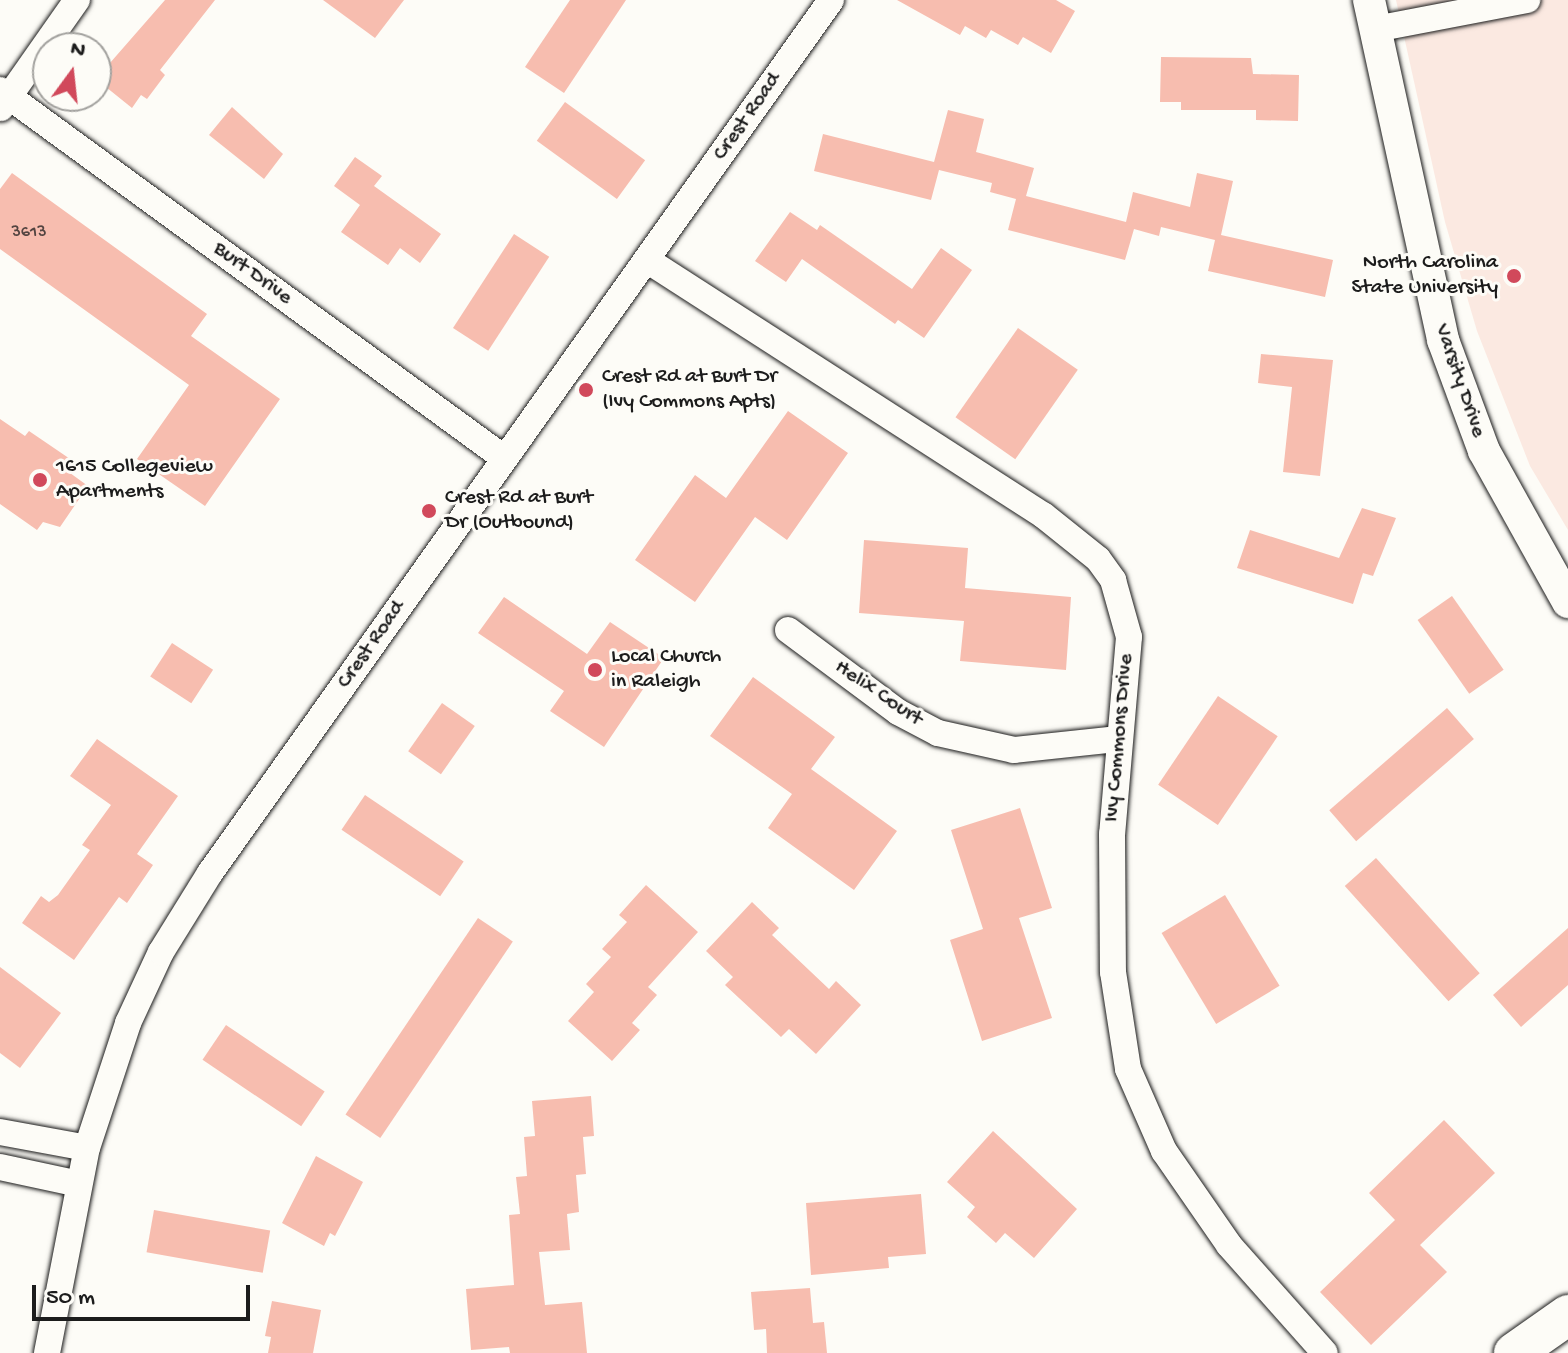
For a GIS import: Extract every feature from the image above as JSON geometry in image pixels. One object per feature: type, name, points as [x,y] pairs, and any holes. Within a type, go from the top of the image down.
[{"type":"main road","points":[[1514,1353],[1568,1315]]},
{"type":"street","points":[[3,98],[77,0]]},
{"type":"street","name":"Crest Road","points":[[47,1353],[87,1148],[128,1023],[161,952],[210,873],[831,0]]},
{"type":"street","points":[[1372,14],[1527,0]]},
{"type":"street","name":"Varsity Drive","points":[[1372,14],[1432,300],[1459,388],[1509,504],[1568,602]]},
{"type":"street","name":"Burt Drive","points":[[3,98],[504,458]]},
{"type":"street","name":"Ivy Commons Drive","points":[[647,260],[962,459],[1098,559],[1121,597],[1129,637],[1117,739],[1113,972],[1128,1069],[1164,1151],[1229,1245],[1325,1353]]},
{"type":"street","name":"Helix Court","points":[[788,630],[898,712],[938,733],[1014,750],[1117,739]]},
{"type":"street","points":[[0,1132],[87,1148]]},
{"type":"street","points":[[0,1167],[79,1184]]},
{"type":"shaded area","name":"North Carolina State University","points":[[1396,0],[1568,0],[1568,530],[1530,466],[1477,331],[1445,222]]},
{"type":"building","points":[[165,0],[215,0],[160,70],[165,75],[147,99],[141,95],[132,108],[112,92],[112,61]]},
{"type":"building","points":[[323,0],[404,0],[375,38]]},
{"type":"building","points":[[570,0],[626,0],[564,93],[525,67]]},
{"type":"building","points":[[897,0],[1056,0],[1075,11],[1051,53],[1023,37],[1018,45],[991,30],[986,38],[965,26],[960,35]]},
{"type":"building","points":[[1161,57],[1251,58],[1253,74],[1299,75],[1298,121],[1256,120],[1256,110],[1181,110],[1181,102],[1160,102]]},
{"type":"building","points":[[565,102],[645,160],[617,199],[537,141]]},
{"type":"building","points":[[232,107],[283,154],[264,179],[209,135]]},
{"type":"building","points":[[948,110],[984,119],[976,152],[1034,168],[1026,196],[1126,222],[1133,192],[1190,207],[1197,173],[1233,181],[1221,235],[1333,260],[1325,297],[1208,271],[1215,240],[1161,227],[1159,236],[1134,229],[1125,260],[1008,230],[1016,199],[990,192],[992,183],[939,170],[931,200],[814,171],[823,134],[934,162]]},
{"type":"building","points":[[355,157],[382,176],[374,186],[441,234],[420,263],[400,248],[388,265],[341,232],[360,205],[334,186]]},
{"type":"building","points":[[12,173],[207,314],[191,336],[280,399],[205,506],[137,459],[189,385],[0,249],[0,189]]},
{"type":"building","points":[[790,212],[817,230],[820,225],[912,289],[941,248],[972,270],[924,338],[898,320],[895,324],[802,259],[786,282],[755,261]]},
{"type":"building","points":[[514,234],[549,257],[488,351],[453,328]]},
{"type":"building","points":[[1018,328],[1078,370],[1015,459],[955,417]]},
{"type":"building","points":[[1261,354],[1333,360],[1320,476],[1283,472],[1292,387],[1258,383]]},
{"type":"building","points":[[788,411],[848,453],[787,540],[755,517],[695,602],[635,560],[695,475],[726,498]]},
{"type":"building","name":"1615 Collegeview Apartments","points":[[0,419],[25,436],[29,431],[76,463],[70,473],[88,486],[60,527],[43,522],[37,530],[0,504]]},
{"type":"building","points":[[1362,508],[1396,518],[1373,576],[1363,573],[1353,604],[1237,568],[1250,530],[1339,558]]},
{"type":"building","points":[[864,540],[968,548],[965,588],[1071,597],[1066,670],[960,661],[964,621],[859,613]]},
{"type":"building","points":[[1452,596],[1504,670],[1469,694],[1418,620]]},
{"type":"building","name":"Local Church in Raleigh","points":[[504,597],[587,654],[610,622],[664,658],[604,747],[550,711],[564,691],[478,633]]},
{"type":"building","points":[[172,643],[213,670],[191,703],[150,677]]},
{"type":"building","points":[[753,677],[835,737],[811,769],[897,831],[854,890],[768,828],[792,794],[710,736]]},
{"type":"building","points":[[1218,696],[1278,736],[1218,825],[1158,785]]},
{"type":"building","points":[[442,703],[475,726],[441,774],[408,751]]},
{"type":"building","points":[[1447,708],[1474,739],[1356,841],[1329,810]]},
{"type":"building","points":[[97,739],[178,796],[137,854],[153,865],[127,903],[119,897],[74,960],[22,923],[41,896],[49,902],[58,895],[90,850],[82,845],[111,805],[70,776]]},
{"type":"building","points":[[365,795],[464,862],[440,896],[342,830]]},
{"type":"building","points":[[1020,808],[1052,908],[1019,918],[1052,1018],[982,1041],[950,940],[983,929],[951,830]]},
{"type":"building","points":[[1376,858],[1480,973],[1449,1001],[1345,886]]},
{"type":"building","points":[[646,885],[698,932],[648,987],[657,995],[632,1023],[640,1030],[612,1061],[568,1021],[594,992],[586,984],[611,957],[602,949],[627,922],[619,915]]},
{"type":"building","points":[[1225,895],[1280,986],[1216,1024],[1162,933]]},
{"type":"building","points":[[752,902],[779,928],[772,935],[829,989],[836,981],[861,1005],[816,1054],[789,1029],[781,1037],[725,985],[733,977],[706,951]]},
{"type":"building","points":[[478,918],[513,941],[380,1138],[345,1114]]},
{"type":"building","points":[[1568,928],[1568,985],[1521,1027],[1493,995]]},
{"type":"building","points":[[0,967],[61,1013],[20,1068],[0,1053]]},
{"type":"building","points":[[226,1025],[325,1092],[301,1126],[203,1060]]},
{"type":"building","points":[[591,1096],[594,1136],[583,1137],[586,1174],[576,1175],[579,1212],[567,1214],[570,1250],[539,1252],[545,1305],[582,1302],[587,1353],[510,1353],[509,1347],[471,1350],[466,1289],[514,1285],[509,1215],[520,1214],[516,1177],[527,1176],[524,1137],[535,1136],[532,1101]]},
{"type":"building","points":[[1444,1120],[1495,1173],[1420,1245],[1447,1272],[1371,1345],[1320,1292],[1395,1220],[1369,1193]]},
{"type":"building","points":[[993,1131],[1077,1209],[1034,1258],[1005,1233],[996,1243],[967,1217],[975,1207],[947,1182]]},
{"type":"building","points":[[316,1156],[363,1182],[335,1236],[330,1233],[324,1246],[282,1223]]},
{"type":"building","points":[[921,1194],[926,1254],[888,1257],[889,1268],[811,1275],[806,1203]]},
{"type":"building","points":[[154,1210],[270,1230],[263,1273],[147,1252]]},
{"type":"building","points":[[810,1288],[813,1323],[824,1322],[827,1353],[767,1353],[766,1329],[754,1330],[751,1292]]},
{"type":"building","points":[[272,1301],[321,1310],[313,1353],[268,1353],[271,1337],[265,1336]]},
{"type":"place","name":"North Carolina State University","points":[[1514,276]]},
{"type":"place","name":"Crest Rd at Burt Dr (Ivy Commons Apts)","points":[[586,390]]},
{"type":"place","name":"1615 Collegeview Apartments","points":[[40,480]]},
{"type":"place","name":"Crest Rd at Burt Dr (Outbound)","points":[[429,511]]},
{"type":"place","name":"Local Church in Raleigh","points":[[595,670]]}]
